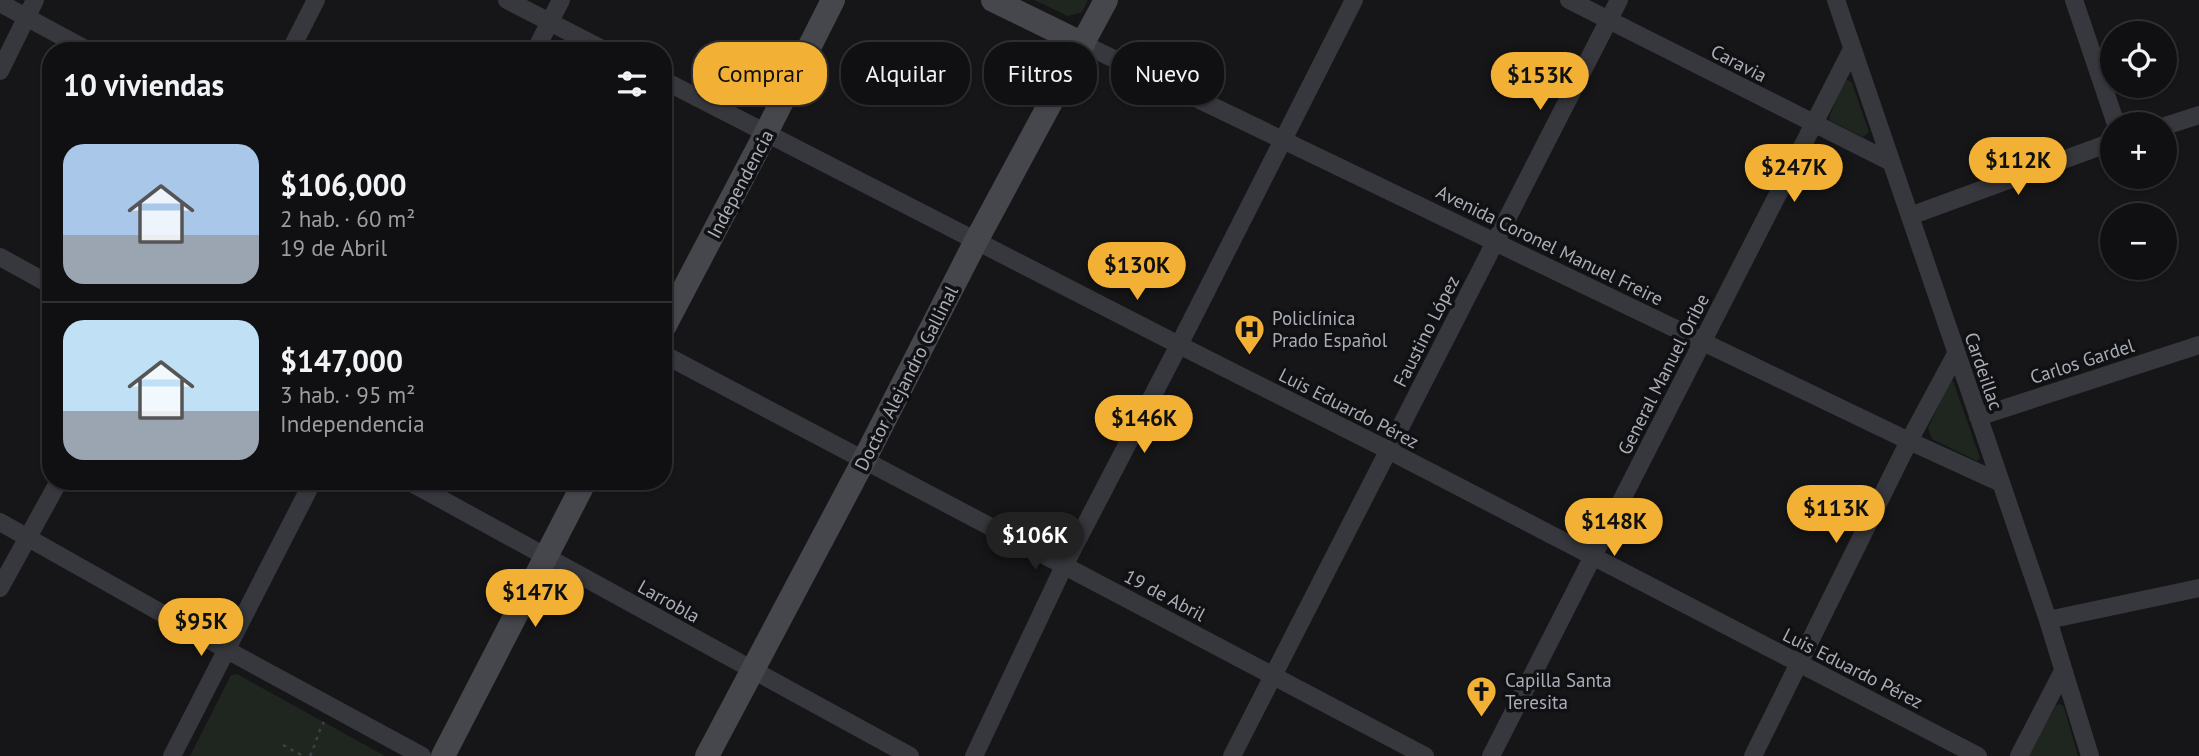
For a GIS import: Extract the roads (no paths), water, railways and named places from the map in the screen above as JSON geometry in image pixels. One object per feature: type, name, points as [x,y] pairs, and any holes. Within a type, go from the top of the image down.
[{"type":"street","points":[[0,71],[35,0]]},
{"type":"street","points":[[295,42],[316,0]]},
{"type":"street","points":[[507,0],[589,42]]},
{"type":"street","points":[[540,42],[561,0]]},
{"type":"street","name":"Independencia","points":[[672,312],[832,0]]},
{"type":"street","points":[[993,0],[1079,42]]},
{"type":"street","name":"Doctor Alejandro Gallinal","points":[[1084,42],[1106,0]]},
{"type":"street","points":[[974,756],[1064,566],[1354,0]]},
{"type":"street","name":"Caravia","points":[[1569,0],[1891,162]]},
{"type":"street","name":"Faustino López","points":[[1232,756],[1619,0]]},
{"type":"street","name":"Cardeillac","points":[[1836,0],[2048,620],[2090,756]]},
{"type":"street","points":[[2074,0],[2112,112]]},
{"type":"street","points":[[0,3],[72,42]]},
{"type":"street","name":"General Manuel Oribe","points":[[1491,756],[1852,49]]},
{"type":"street","name":"Avenida Coronel Manuel Freire","points":[[1097,51],[1999,482]]},
{"type":"street","name":"Luis Eduardo Pérez","points":[[672,85],[1388,450],[1978,756]]},
{"type":"street","name":"Doctor Alejandro Gallinal","points":[[707,756],[1050,105]]},
{"type":"street","points":[[2177,121],[2199,115]]},
{"type":"street","points":[[1910,216],[2100,146]]},
{"type":"street","points":[[0,257],[42,280]]},
{"type":"street","name":"Carlos Gardel","points":[[1978,417],[2199,345]]},
{"type":"street","points":[[1753,756],[1909,441],[1956,354]]},
{"type":"street","name":"19 de Abril","points":[[672,359],[1425,756]]},
{"type":"street","points":[[0,587],[54,490]]},
{"type":"street","points":[[172,756],[308,490]]},
{"type":"street","name":"Larrobla","points":[[424,490],[910,756]]},
{"type":"street","points":[[443,756],[580,490]]},
{"type":"street","points":[[0,523],[422,756]]},
{"type":"street","points":[[2048,620],[2199,588]]},
{"type":"street","points":[[2020,756],[2063,671]]},
{"type":"place","name":"Policlínica Prado Español","points":[[1249,356]]},
{"type":"place","name":"Capilla Santa Teresita","points":[[1482,718]]}]
